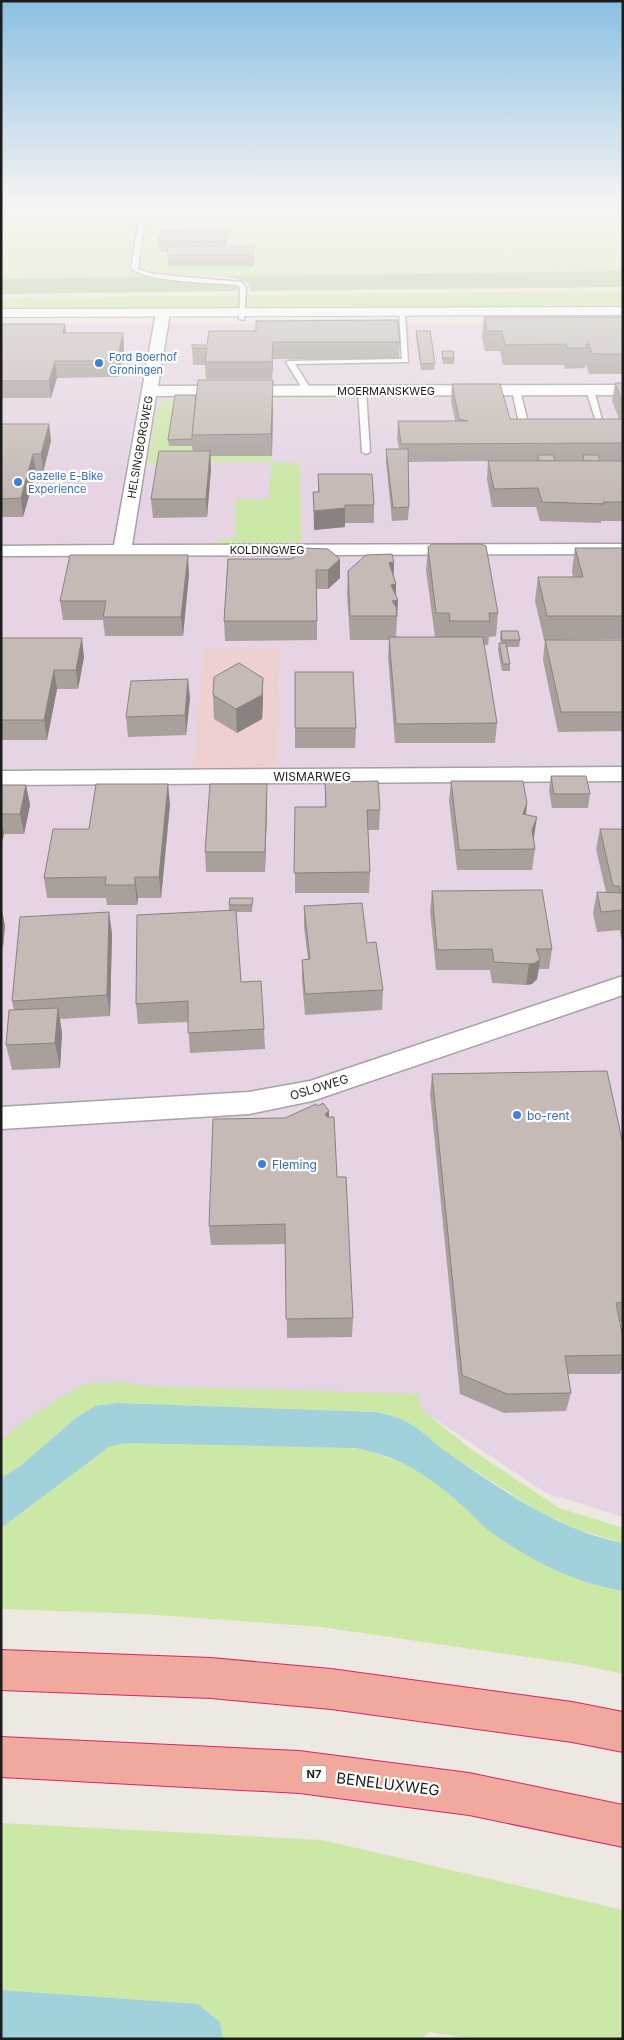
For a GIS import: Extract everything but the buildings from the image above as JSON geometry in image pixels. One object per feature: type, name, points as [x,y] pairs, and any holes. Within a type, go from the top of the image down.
[{"type":"highway","points":[[1,1670],[211,1678],[331,1689],[534,1717],[623,1732]]},
{"type":"highway","name":"BENELUXWEG","points":[[1,1757],[299,1772],[470,1794],[623,1826]]},
{"type":"street","points":[[523,317],[623,311]]},
{"type":"street","points":[[1,313],[162,316],[402,315],[623,318]]},
{"type":"street","points":[[1,320],[162,316]]},
{"type":"street","name":"HELSINGBORGWEG","points":[[122,551],[162,316]]},
{"type":"street","name":"MOERMANSKWEG","points":[[150,391],[623,390]]},
{"type":"street","name":"KOLDINGWEG","points":[[1,551],[623,549]]},
{"type":"street","name":"WISMARWEG","points":[[1,778],[623,774]]},
{"type":"street","name":"OSLOWEG","points":[[1,1118],[250,1103],[282,1099],[321,1088],[623,985]]},
{"type":"lane","points":[[242,316],[243,301]]},
{"type":"lane","points":[[308,391],[290,362],[406,361],[402,315]]},
{"type":"lane","points":[[516,390],[525,433],[534,433]]},
{"type":"lane","points":[[590,390],[603,433],[593,433]]},
{"type":"lane","points":[[362,391],[366,452]]},
{"type":"shaded area","points":[[623,323],[623,1517],[546,1493],[411,1403],[100,1387],[1,1462],[1,324]],"holes":[[[203,648],[280,648],[278,774],[192,775]]]},
{"type":"shaded area","points":[[203,648],[280,648],[278,774],[192,775]]},
{"type":"green space","points":[[1,301],[623,301],[623,308],[544,305],[544,307],[1,311]]},
{"type":"green space","points":[[348,396],[352,398],[273,399],[271,462],[148,463],[158,408],[166,400],[185,397]]},
{"type":"green space","points":[[271,462],[300,463],[301,542],[218,543],[218,539],[235,538],[236,500],[269,499]]},
{"type":"green space","points":[[120,1382],[150,1386],[419,1394],[421,1409],[472,1450],[559,1508],[623,1528],[623,1543],[577,1529],[538,1511],[440,1448],[411,1424],[376,1412],[117,1403],[95,1406],[77,1417],[20,1466],[1,1478],[1,1441],[24,1421],[85,1384]]},
{"type":"green space","points":[[124,1443],[339,1446],[371,1451],[404,1464],[425,1475],[457,1500],[597,1586],[623,1591],[623,1674],[576,1664],[321,1627],[143,1614],[1,1609],[1,1528],[109,1447]]},
{"type":"green space","points":[[1,1823],[322,1840],[623,1910],[623,2039],[474,2039],[429,2032],[422,2039],[223,2039],[220,2022],[198,2004],[1,1990]]},
{"type":"water","points":[[117,1403],[376,1412],[399,1419],[408,1423],[491,1482],[533,1508],[577,1529],[623,1543],[623,1591],[569,1576],[535,1560],[488,1530],[446,1491],[422,1474],[383,1455],[354,1448],[124,1443],[109,1447],[1,1528],[1,1478],[20,1466],[77,1417],[95,1406]]},
{"type":"water","points":[[1,1990],[198,2004],[220,2022],[223,2039],[1,2039]]},
{"type":"place","name":"Ford Boerhof Groningen","points":[[99,363]]},
{"type":"place","name":"Gazelle E-Bike Experience","points":[[18,482]]},
{"type":"place","name":"bo-rent","points":[[517,1115]]},
{"type":"place","name":"Fleming","points":[[262,1164]]}]
